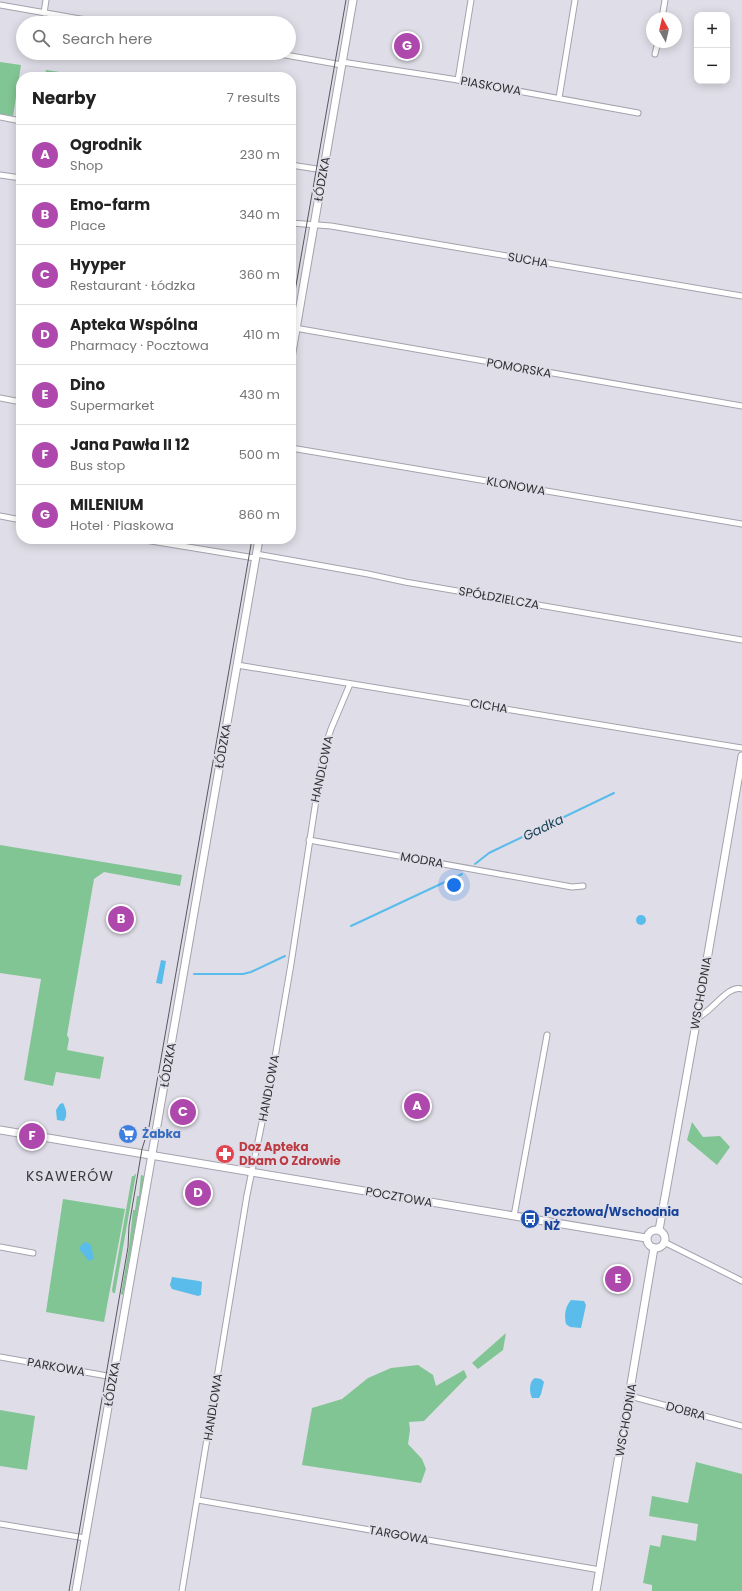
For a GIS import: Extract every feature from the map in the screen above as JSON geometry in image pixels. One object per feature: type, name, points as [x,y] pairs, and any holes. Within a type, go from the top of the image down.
[{"type":"street","points":[[44,13],[46,0]]},
{"type":"street","name":"ŁÓDZKA","points":[[296,328],[353,0]]},
{"type":"street","points":[[458,80],[471,0]]},
{"type":"street","points":[[558,98],[574,0]]},
{"type":"street","points":[[663,12],[665,0]]},
{"type":"street","points":[[0,5],[62,16]]},
{"type":"street","points":[[655,54],[656,48]]},
{"type":"street","name":"PIASKOWA","points":[[296,56],[458,80],[638,113]]},
{"type":"street","points":[[0,117],[16,120]]},
{"type":"street","points":[[296,166],[323,170]]},
{"type":"street","points":[[0,174],[16,177]]},
{"type":"street","name":"SUCHA","points":[[296,223],[346,229],[742,296]]},
{"type":"street","name":"POMORSKA","points":[[296,328],[742,406]]},
{"type":"street","points":[[0,398],[16,401]]},
{"type":"street","name":"KLONOWA","points":[[296,449],[742,524]]},
{"type":"street","points":[[0,516],[16,519]]},
{"type":"street","name":"SPÓŁDZIELCZA","points":[[173,544],[368,574],[412,583],[742,640]]},
{"type":"street","name":"ŁÓDZKA","points":[[76,1591],[258,544]]},
{"type":"street","name":"CICHA","points":[[237,665],[742,748]]},
{"type":"street","name":"HANDLOWA","points":[[182,1591],[252,1172],[272,1076],[285,1001],[309,840],[326,742],[350,684]]},
{"type":"street","name":"WSCHODNIA","points":[[659,1230],[742,756]]},
{"type":"street","name":"MODRA","points":[[309,840],[572,887],[583,886]]},
{"type":"street","points":[[697,1018],[706,1013],[731,990],[738,988],[742,990]]},
{"type":"street","points":[[514,1216],[547,1035]]},
{"type":"street","name":"POCZTOWA","points":[[0,1130],[646,1238]]},
{"type":"street","points":[[659,1230],[664,1234],[664,1242],[660,1247],[654,1248],[648,1245],[646,1238],[650,1232],[659,1230]]},
{"type":"street","points":[[664,1242],[742,1281]]},
{"type":"street","points":[[0,1247],[33,1253]]},
{"type":"street","name":"WSCHODNIA","points":[[596,1591],[654,1248]]},
{"type":"street","name":"PARKOWA","points":[[0,1357],[113,1377]]},
{"type":"street","name":"DOBRA","points":[[630,1396],[742,1426]]},
{"type":"street","name":"TARGOWA","points":[[198,1500],[600,1570]]},
{"type":"street","points":[[0,1524],[85,1538]]},
{"type":"green space","points":[[0,62],[21,65],[20,72],[16,72],[16,97],[13,116],[0,114]]},
{"type":"green space","points":[[46,70],[60,72],[46,72]]},
{"type":"green space","points":[[0,845],[182,875],[180,886],[104,872],[94,879],[67,1035],[69,1039],[67,1050],[104,1057],[100,1079],[56,1072],[53,1086],[24,1080],[41,979],[0,973]]},
{"type":"green space","points":[[692,1122],[703,1137],[720,1136],[730,1147],[717,1165],[687,1140]]},
{"type":"green space","points":[[135,1174],[115,1293],[113,1293],[112,1290],[132,1176]]},
{"type":"green space","points":[[141,1175],[144,1176],[123,1295],[121,1294],[129,1247],[133,1210],[135,1210],[137,1196],[139,1196]]},
{"type":"green space","points":[[63,1199],[125,1209],[104,1322],[46,1312]]},
{"type":"green space","points":[[506,1333],[503,1350],[478,1369],[472,1363]]},
{"type":"green space","points":[[418,1365],[433,1375],[436,1386],[464,1370],[467,1377],[424,1421],[409,1422],[410,1430],[408,1444],[422,1459],[426,1469],[421,1483],[302,1465],[312,1408],[342,1399],[368,1378],[391,1368]]},
{"type":"green space","points":[[0,1410],[35,1416],[27,1470],[0,1466]]},
{"type":"green space","points":[[696,1462],[742,1474],[742,1591],[652,1591],[652,1585],[643,1583],[650,1545],[660,1547],[662,1535],[696,1541],[698,1524],[649,1516],[652,1496],[688,1503]]},
{"type":"water","points":[[639,915],[643,915],[645,916],[645,924],[639,925],[636,922],[636,918]]},
{"type":"water","points":[[161,960],[166,961],[162,984],[156,983]]},
{"type":"water","points":[[63,1103],[66,1112],[65,1119],[64,1121],[57,1120],[56,1110],[60,1104]]},
{"type":"water","points":[[86,1242],[91,1245],[94,1259],[89,1261],[79,1249],[82,1244]]},
{"type":"water","points":[[172,1277],[202,1282],[201,1295],[198,1296],[172,1289],[170,1285]]},
{"type":"water","points":[[571,1300],[584,1301],[586,1305],[581,1328],[570,1327],[566,1324],[565,1317],[567,1305]]},
{"type":"water","points":[[535,1378],[541,1379],[544,1382],[539,1398],[532,1398],[530,1393],[531,1384]]},
{"type":"waterway","name":"Gadka","points":[[475,864],[489,853],[614,793]]},
{"type":"waterway","name":"Gadka","points":[[351,926],[462,874]]},
{"type":"waterway","name":"Gadka","points":[[194,974],[243,974],[251,972],[285,956]]},
{"type":"tram line","points":[[296,285],[346,0]]},
{"type":"tram line","points":[[69,1591],[128,1247],[129,1226],[142,1149],[149,1127],[251,544]]},
{"type":"place","name":"MILENIUM","points":[[407,46]]},
{"type":"place","name":"Emo-farm","points":[[121,919]]},
{"type":"place","name":"Ogrodnik","points":[[417,1106]]},
{"type":"place","name":"Hyyper","points":[[183,1112]]},
{"type":"place","name":"Żabka","points":[[128,1134]]},
{"type":"place","name":"Jana Pawła II 12","points":[[32,1136]]},
{"type":"place","name":"Doz Apteka Dbam O Zdrowie","points":[[225,1154]]},
{"type":"place","name":"Apteka Wspólna","points":[[198,1193]]},
{"type":"place","name":"Pocztowa/Wschodnia NŻ","points":[[530,1219]]},
{"type":"place","name":"Dino","points":[[618,1279]]},
{"type":"district","name":"KSAWERÓW","points":[[70,1176]]}]
